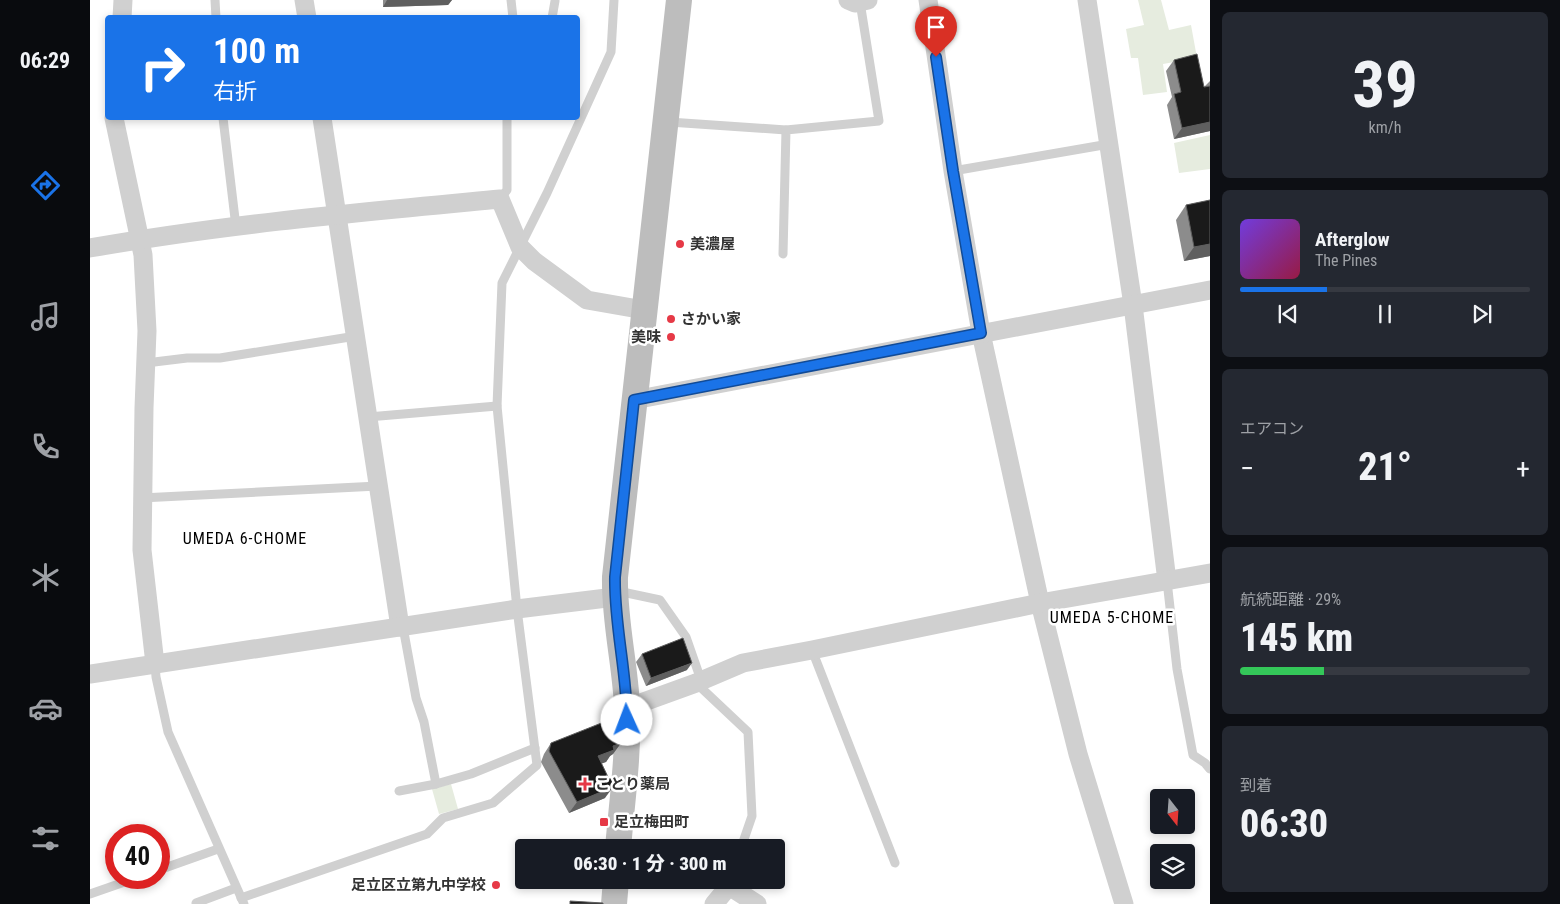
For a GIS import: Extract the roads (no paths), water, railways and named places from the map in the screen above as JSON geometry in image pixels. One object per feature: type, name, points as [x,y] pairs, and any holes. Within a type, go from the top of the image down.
[{"type":"street","points":[[122,15],[123,0]]},
{"type":"street","points":[[304,0],[306,15]]},
{"type":"street","points":[[619,839],[627,733],[627,708],[615,597],[615,577],[679,0]]},
{"type":"street","points":[[928,0],[953,171],[981,333],[1040,603],[1078,754],[1124,904]]},
{"type":"street","points":[[1087,0],[1133,305],[1167,581]]},
{"type":"street","points":[[114,120],[143,255],[147,331],[141,498],[142,550],[155,650],[155,664]]},
{"type":"street","points":[[322,120],[401,627]]},
{"type":"street","points":[[90,248],[139,239],[236,227],[500,199],[520,247],[534,261],[587,300],[644,310]]},
{"type":"street","points":[[634,400],[1210,290]]},
{"type":"street","points":[[627,708],[743,663],[1040,603],[1210,573]]},
{"type":"street","points":[[90,674],[517,609],[615,597]]},
{"type":"street","points":[[614,904],[615,889]]},
{"type":"street","points":[[714,904],[725,889]]},
{"type":"street","points":[[738,889],[757,904]]},
{"type":"lane","points":[[215,0],[216,15]]},
{"type":"lane","points":[[511,0],[513,15]]},
{"type":"lane","points":[[580,116],[611,52],[614,0]]},
{"type":"lane","points":[[666,122],[786,130],[879,121],[859,1]]},
{"type":"lane","points":[[553,15],[555,2]]},
{"type":"lane","points":[[223,120],[236,227]]},
{"type":"lane","points":[[500,199],[507,190],[507,120]]},
{"type":"lane","points":[[155,664],[168,732],[242,901],[427,834],[443,818],[492,803],[537,764],[517,609],[497,406],[502,283],[578,120]]},
{"type":"lane","points":[[783,254],[786,130]]},
{"type":"lane","points":[[953,171],[1109,144]]},
{"type":"lane","points":[[146,363],[187,358],[220,358],[356,336]]},
{"type":"lane","points":[[368,417],[497,406]]},
{"type":"lane","points":[[141,498],[378,486]]},
{"type":"lane","points":[[1167,581],[1177,669],[1193,755],[1210,769]]},
{"type":"lane","points":[[615,597],[627,593],[660,600],[686,638],[698,681],[748,732],[752,816],[744,839]]},
{"type":"lane","points":[[401,627],[416,698],[424,722],[436,784]]},
{"type":"lane","points":[[812,650],[894,863]]},
{"type":"lane","points":[[399,791],[436,784],[471,774],[535,748]]},
{"type":"lane","points":[[170,866],[218,849]]},
{"type":"lane","points":[[196,903],[236,888]]},
{"type":"lane","points":[[90,894],[105,889]]},
{"type":"place","name":"美濃屋","points":[[680,244]]},
{"type":"place","name":"さかい家","points":[[671,319]]},
{"type":"place","name":"美味","points":[[671,337]]},
{"type":"place","name":"ことり薬局","points":[[585,784]]},
{"type":"place","name":"足立梅田町","points":[[604,822]]},
{"type":"place","name":"足立区立第九中学校","points":[[496,885]]},
{"type":"district","name":"UMEDA 6-CHOME","points":[[245,538]]},
{"type":"district","name":"UMEDA 5-CHOME","points":[[1112,617]]}]
